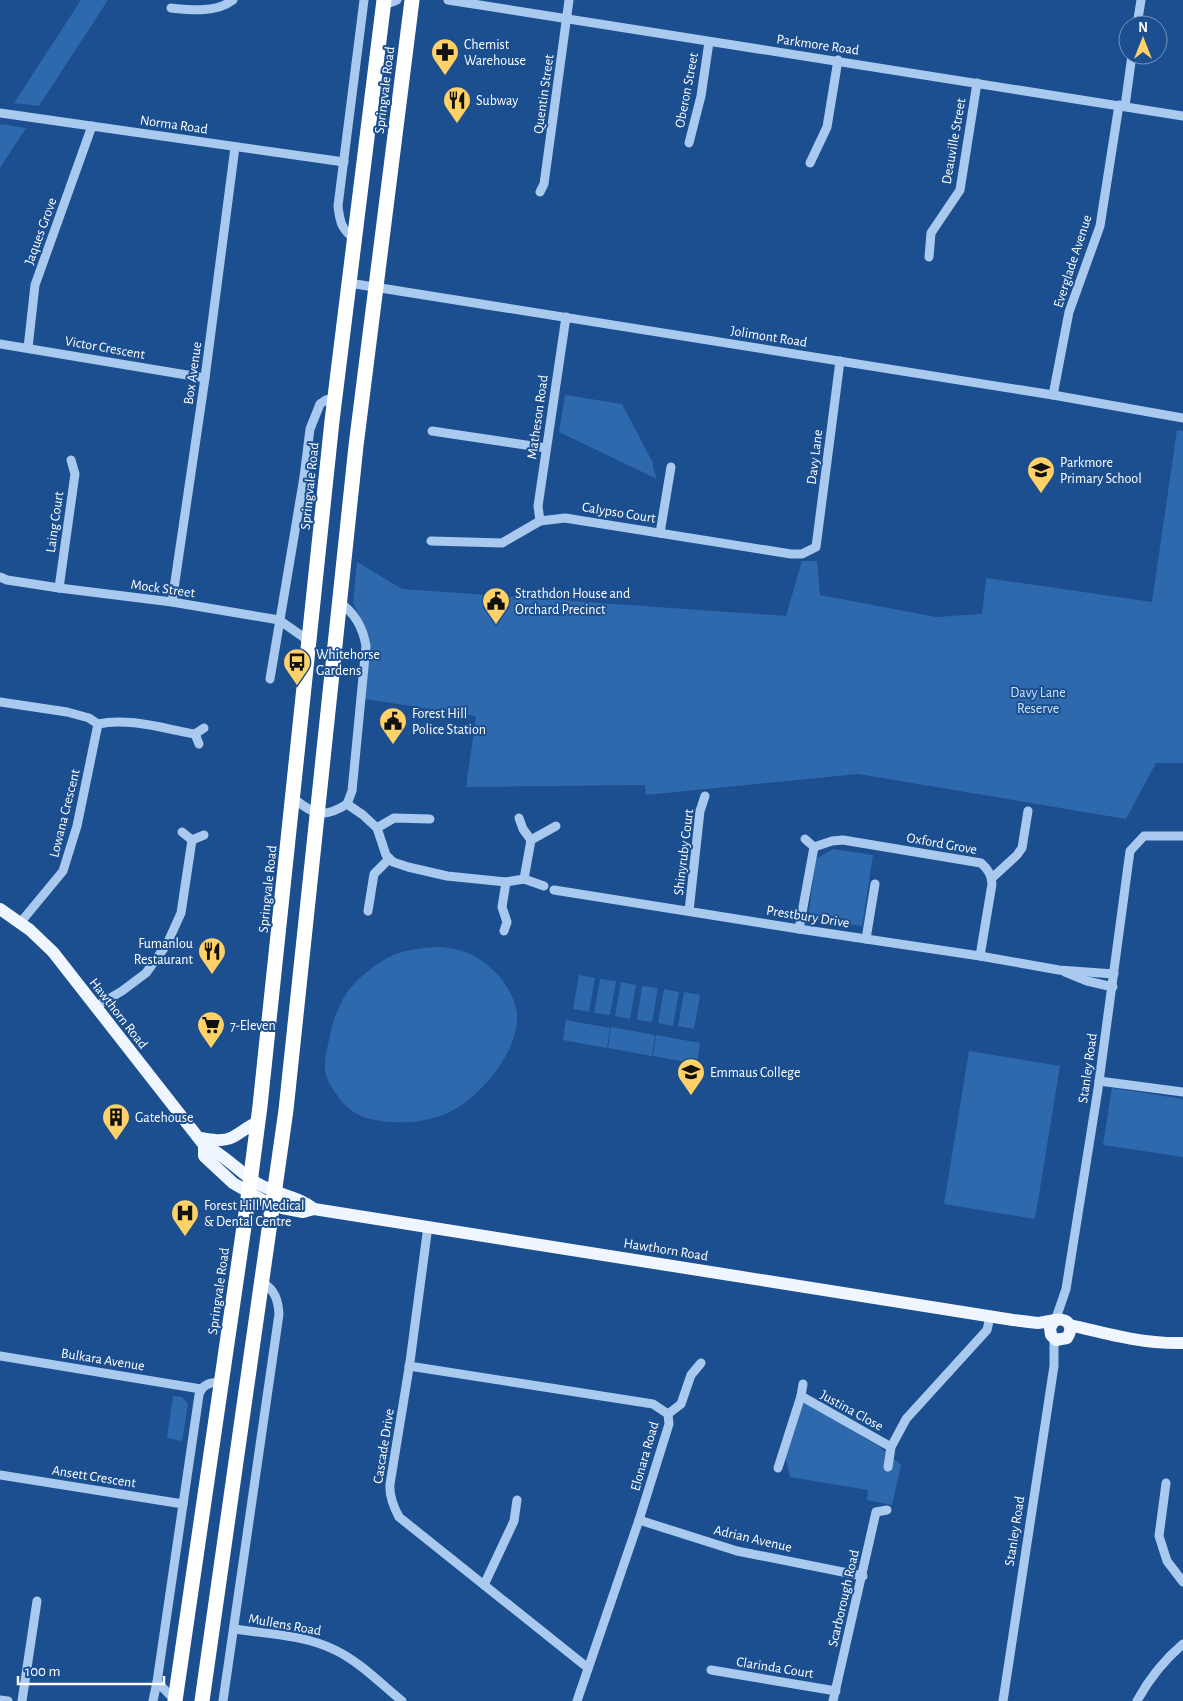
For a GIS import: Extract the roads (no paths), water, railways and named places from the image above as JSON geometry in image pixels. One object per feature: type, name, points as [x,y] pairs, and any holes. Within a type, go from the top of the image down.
[{"type":"highway","name":"Springvale Road","points":[[202,1701],[291,1069],[356,446],[412,0]]},
{"type":"highway","name":"Springvale Road","points":[[175,1700],[250,1186],[335,398],[354,240],[388,2]]},
{"type":"main road","name":"Hawthorn Road","points":[[0,909],[20,923],[53,952],[201,1142],[204,1156],[232,1183],[250,1186],[274,1199],[306,1202],[314,1209],[990,1317],[1039,1323],[1054,1321]]},
{"type":"main road","points":[[201,1142],[227,1139],[258,1122]]},
{"type":"main road","name":"Hawthorn Road","points":[[1013,1320],[1060,1338]]},
{"type":"main road","points":[[1110,1335],[1078,1335],[1060,1338],[1050,1331],[1050,1328],[1054,1321],[1064,1320],[1069,1324],[1110,1335],[1164,1344],[1183,1344]]},
{"type":"main road","points":[[1060,1338],[1070,1332],[1069,1324]]},
{"type":"street","points":[[171,8],[212,9],[233,0]]},
{"type":"street","points":[[354,240],[344,230],[338,206],[364,0]]},
{"type":"street","name":"Parkmore Road","points":[[448,0],[709,42],[838,60],[1183,116]]},
{"type":"street","name":"Quentin Street","points":[[540,192],[544,184],[569,0]]},
{"type":"street","points":[[1139,15],[1141,0]]},
{"type":"street","name":"Oberon Street","points":[[689,143],[701,96],[709,42]]},
{"type":"street","points":[[810,163],[827,127],[838,60]]},
{"type":"street","name":"Everglade Avenue","points":[[1053,395],[1069,312],[1100,226],[1130,65]]},
{"type":"street","name":"Deauville Street","points":[[929,256],[931,233],[960,190],[977,83]]},
{"type":"street","name":"Norma Road","points":[[0,113],[344,162]]},
{"type":"street","name":"Jaques Grove","points":[[28,348],[35,285],[92,126]]},
{"type":"street","name":"Box Avenue","points":[[172,602],[205,378],[235,147]]},
{"type":"street","name":"Jolimont Road","points":[[350,283],[1053,395],[1183,418]]},
{"type":"street","name":"Matheson Road","points":[[540,521],[538,506],[566,317]]},
{"type":"street","name":"Victor Crescent","points":[[0,344],[205,378]]},
{"type":"street","name":"Davy Lane","points":[[808,551],[816,548],[840,361]]},
{"type":"street","name":"Springvale Road","points":[[270,679],[311,425],[320,404],[335,398]]},
{"type":"street","points":[[432,431],[546,448]]},
{"type":"street","name":"Laing Court","points":[[59,588],[75,474],[72,460]]},
{"type":"street","points":[[660,533],[671,467]]},
{"type":"street","name":"Calypso Court","points":[[430,541],[502,543],[540,521],[565,518],[791,554],[802,554],[808,551]]},
{"type":"street","name":"Mock Street","points":[[2,580],[172,602],[280,620],[309,641]]},
{"type":"street","points":[[292,797],[308,810],[318,813],[331,812],[347,804],[352,791],[366,646],[361,627],[350,609],[339,602]]},
{"type":"street","points":[[0,702],[67,712],[89,718],[98,724],[111,721],[126,722],[195,734],[204,728]]},
{"type":"street","name":"Lowana Crescent","points":[[20,923],[63,871],[77,826],[98,724]]},
{"type":"street","points":[[195,734],[200,744]]},
{"type":"street","name":"Shinyruby Court","points":[[689,911],[700,811],[705,796]]},
{"type":"street","points":[[347,804],[363,815],[376,828],[384,852],[389,859],[408,867],[435,874],[506,882],[524,879],[544,886]]},
{"type":"street","points":[[980,956],[992,878],[1018,855],[1022,848],[1028,811]]},
{"type":"street","points":[[376,828],[394,818],[430,819]]},
{"type":"street","points":[[518,818],[530,840],[524,879]]},
{"type":"street","points":[[530,840],[556,826]]},
{"type":"street","points":[[182,832],[192,840]]},
{"type":"street","points":[[192,840],[204,835]]},
{"type":"street","name":"Stanley Road","points":[[1069,1324],[1066,1307],[1066,1289],[1113,987],[1130,851],[1144,836],[1183,836]]},
{"type":"street","points":[[799,929],[814,847],[806,839]]},
{"type":"street","points":[[95,1007],[122,991],[146,973],[167,944],[180,913],[192,840]]},
{"type":"street","name":"Oxford Grove","points":[[814,847],[832,841],[843,840],[981,863],[988,869],[992,878]]},
{"type":"street","points":[[368,910],[374,874],[389,859]]},
{"type":"street","points":[[504,931],[507,922],[502,907],[506,882]]},
{"type":"street","points":[[866,939],[874,884]]},
{"type":"street","name":"Prestbury Drive","points":[[554,890],[1059,970],[1114,974]]},
{"type":"street","name":"Prestbury Drive","points":[[1059,970],[1087,982],[1113,987]]},
{"type":"street","points":[[1099,1081],[1183,1092]]},
{"type":"street","name":"Cascade Drive","points":[[428,1226],[409,1366],[390,1484],[391,1501],[399,1516],[588,1668]]},
{"type":"street","points":[[223,1701],[279,1314],[273,1290],[262,1283]]},
{"type":"street","name":"Stanley Road","points":[[1054,1321],[1066,1289]]},
{"type":"street","points":[[888,1467],[891,1447],[906,1418],[987,1330],[990,1317]]},
{"type":"street","name":"Stanley Road","points":[[1002,1701],[1054,1366],[1062,1344],[1060,1338]]},
{"type":"street","name":"Bulkara Avenue","points":[[0,1356],[201,1388]]},
{"type":"street","points":[[668,1414],[681,1404],[691,1375],[701,1363]]},
{"type":"street","name":"Elonara Road","points":[[409,1366],[653,1404],[668,1414],[670,1424],[577,1701]]},
{"type":"street","points":[[153,1701],[199,1395],[201,1388],[208,1384],[222,1382]]},
{"type":"street","name":"Justina Close","points":[[778,1468],[801,1396],[803,1384]]},
{"type":"street","name":"Justina Close","points":[[801,1396],[891,1447]]},
{"type":"street","name":"Ansett Crescent","points":[[0,1475],[183,1504]]},
{"type":"street","points":[[1166,1483],[1159,1536],[1167,1562],[1183,1582]]},
{"type":"street","points":[[484,1585],[514,1521],[517,1500]]},
{"type":"street","name":"Scarborough Road","points":[[833,1701],[863,1576],[876,1512],[887,1510]]},
{"type":"street","name":"Adrian Avenue","points":[[639,1520],[737,1551],[863,1576]]},
{"type":"street","points":[[22,1701],[37,1601]]},
{"type":"street","name":"Mullens Road","points":[[234,1629],[298,1638],[323,1645],[349,1658],[398,1700]]},
{"type":"street","points":[[1137,1701],[1151,1677],[1167,1657],[1183,1644]]},
{"type":"street","name":"Clarinda Court","points":[[711,1670],[836,1691]]},
{"type":"street","name":"Springvale Road","points":[[157,1682],[175,1700]]},
{"type":"street","points":[[0,1700],[8,1701]]},
{"type":"place","name":"Chemist Warehouse","points":[[445,76]]},
{"type":"place","name":"Subway","points":[[457,124]]},
{"type":"place","name":"Parkmore Primary School","points":[[1041,494]]},
{"type":"place","name":"Strathdon House and Orchard Precinct","points":[[496,625]]},
{"type":"place","name":"Whitehorse Gardens","points":[[297,686]]},
{"type":"place","name":"Forest Hill Police Station","points":[[393,745]]},
{"type":"place","name":"Fumanlou Restaurant","points":[[212,975]]},
{"type":"place","name":"7-Eleven","points":[[211,1049]]},
{"type":"place","name":"Emmaus College","points":[[691,1096]]},
{"type":"place","name":"Gatehouse","points":[[116,1141]]},
{"type":"place","name":"Forest Hill Medical & Dental Centre","points":[[185,1237]]},
{"type":"park label","name":"Davy Lane Reserve","points":[[1038,700]]}]
